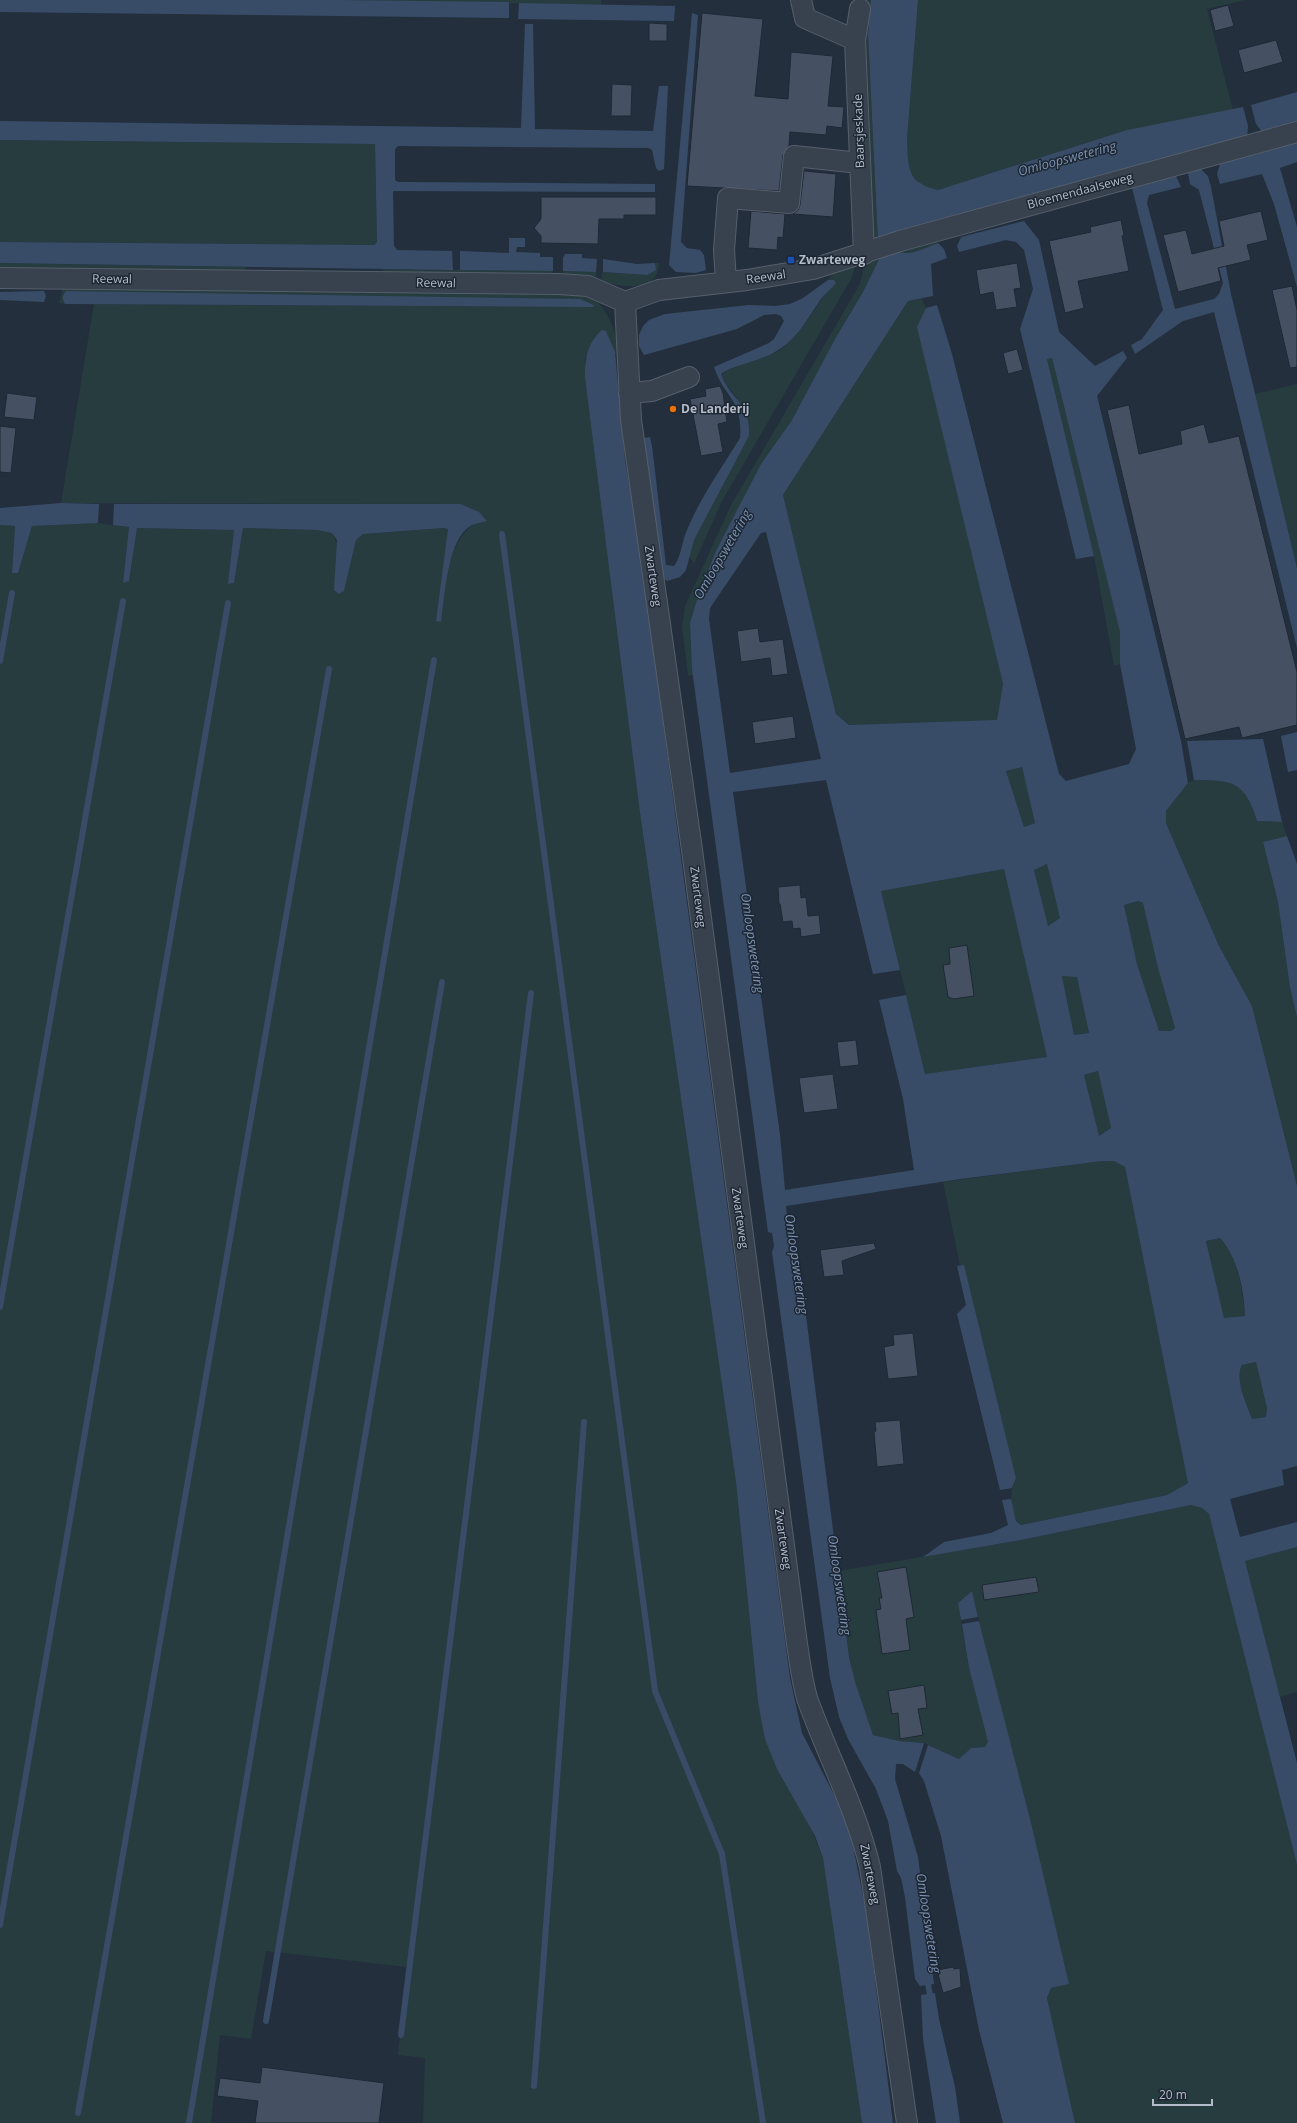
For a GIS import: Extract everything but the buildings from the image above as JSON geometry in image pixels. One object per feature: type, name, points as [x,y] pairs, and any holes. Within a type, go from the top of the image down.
[{"type":"street","points":[[801,0],[804,18],[855,40]]},
{"type":"street","name":"Baarsjeskade","points":[[860,9],[855,40],[860,162],[870,251]]},
{"type":"street","name":"Bloemendaalseweg","points":[[870,251],[900,241],[1297,132]]},
{"type":"street","points":[[726,282],[724,250],[728,198],[789,203],[794,156],[860,162]]},
{"type":"street","name":"Reewal","points":[[0,278],[558,284],[588,286],[626,302],[659,290],[799,272],[870,251]]},
{"type":"street","name":"Zwarteweg","points":[[626,302],[631,420],[676,684],[752,1242],[799,1607],[808,1699],[832,1763],[864,1839],[870,1867],[907,2123]]},
{"type":"street","points":[[629,393],[652,392],[689,377]]},
{"type":"green space","points":[[341,0],[601,0],[601,5]]},
{"type":"green space","points":[[864,0],[871,0],[868,34],[878,242],[870,245]]},
{"type":"green space","points":[[918,0],[1245,0],[1207,9],[1233,110],[1127,130],[938,190],[924,186],[915,180],[910,170],[907,139]]},
{"type":"green space","points":[[0,140],[375,144],[377,242],[373,245],[0,242]]},
{"type":"green space","points":[[933,238],[938,243],[916,252],[905,253],[895,249]]},
{"type":"green space","points":[[882,253],[863,292],[835,339],[792,420],[761,464],[717,551],[698,596],[690,623],[693,675],[688,676],[682,627],[685,606],[731,505],[860,284],[865,261]]},
{"type":"green space","points":[[0,263],[245,267],[245,273],[0,270]]},
{"type":"green space","points":[[655,263],[659,263],[657,273],[653,280],[646,284],[628,286],[601,281],[602,272],[647,275],[656,265]]},
{"type":"green space","points":[[855,267],[851,279],[722,501],[694,564],[689,556],[694,540],[749,436],[737,398],[721,375],[738,366],[775,353],[782,348],[801,329],[830,288],[834,280],[828,280],[834,272]]},
{"type":"green space","points":[[383,269],[553,271],[551,275],[384,275]]},
{"type":"green space","points":[[563,271],[597,272],[596,279],[565,276]]},
{"type":"green space","points":[[63,288],[574,294],[592,298],[603,309],[611,323],[619,354],[615,354],[606,331],[585,359],[585,378],[640,813],[736,1482],[758,1702],[823,1858],[862,2123],[423,2123],[425,2058],[398,2055],[407,1967],[266,1951],[251,2039],[220,2035],[211,2123],[0,2123],[0,525],[15,526],[12,573],[18,573],[32,526],[98,523],[129,527],[123,583],[129,581],[137,528],[234,530],[229,584],[234,583],[243,528],[317,530],[332,533],[338,552],[344,591],[356,540],[363,534],[444,528],[448,529],[441,622],[448,570],[452,557],[456,545],[463,534],[472,525],[460,504],[61,503],[94,304],[593,307],[63,300],[65,304],[59,303]]},
{"type":"green space","points":[[922,299],[926,308],[918,327],[1003,684],[997,721],[849,725],[836,714],[783,495],[908,301]]},
{"type":"green space","points":[[1052,358],[1120,632],[1120,664],[1114,666],[1094,556],[1047,359]]},
{"type":"green space","points":[[1297,384],[1297,568],[1255,394]]},
{"type":"green space","points":[[1022,767],[1035,823],[1024,827],[1006,771]]},
{"type":"green space","points":[[1194,780],[1219,781],[1236,786],[1248,798],[1257,821],[1282,822],[1287,836],[1263,842],[1278,902],[1290,988],[1297,1017],[1297,1186],[1252,1006],[1219,946],[1166,823],[1166,811],[1188,783]]},
{"type":"green space","points":[[1047,864],[1060,918],[1047,926],[1034,869]]},
{"type":"green space","points":[[1004,869],[1047,1057],[925,1074],[881,891]]},
{"type":"green space","points":[[1138,901],[1143,903],[1158,968],[1175,1028],[1171,1031],[1159,1031],[1137,964],[1124,905]]},
{"type":"green space","points":[[1062,976],[1077,976],[1089,1033],[1074,1035]]},
{"type":"green space","points":[[1098,1071],[1111,1128],[1098,1136],[1084,1075]]},
{"type":"green space","points":[[1102,1161],[1114,1161],[1125,1167],[1188,1483],[1167,1495],[1021,1525],[1014,1515],[1011,1503],[1012,1490],[1016,1478],[964,1266],[960,1266],[943,1182]]},
{"type":"green space","points":[[1220,1238],[1232,1256],[1235,1265],[1241,1285],[1245,1316],[1224,1319],[1206,1241]]},
{"type":"green space","points":[[1256,1362],[1267,1408],[1266,1417],[1252,1419],[1242,1392],[1239,1378],[1242,1365]]},
{"type":"green space","points":[[1191,1505],[1202,1508],[1209,1514],[1297,1865],[1297,2123],[1075,2123],[1047,1998],[1051,1988],[1069,1984],[972,1591],[958,1603],[969,1668],[988,1742],[985,1747],[971,1748],[959,1759],[924,1743],[899,1741],[873,1735],[859,1696],[849,1655],[839,1571],[1021,1540]]},
{"type":"green space","points":[[1297,1547],[1297,1692],[1280,1697],[1245,1561]]},
{"type":"water","points":[[0,0],[341,0],[509,2],[509,18],[0,12]]},
{"type":"water","points":[[871,0],[918,0],[907,150],[912,175],[915,180],[926,186],[938,190],[1127,130],[1243,107],[1248,126],[1247,138],[932,223],[901,230],[889,239],[878,242],[868,34]]},
{"type":"water","points":[[519,3],[675,6],[674,21],[518,19]]},
{"type":"water","points":[[692,13],[698,15],[681,242],[687,248],[700,250],[704,255],[706,270],[696,273],[676,272],[669,265]]},
{"type":"water","points":[[525,24],[533,24],[535,129],[653,131],[659,86],[668,86],[664,169],[659,171],[656,168],[652,150],[649,148],[398,146],[395,149],[395,180],[398,182],[655,184],[655,192],[393,191],[394,246],[397,250],[452,251],[453,270],[0,263],[0,242],[374,245],[377,242],[375,144],[0,140],[0,121],[521,128]]},
{"type":"water","points":[[1297,92],[1297,124],[1263,133],[1256,124],[1251,105]]},
{"type":"water","points":[[1297,143],[1297,162],[1280,168],[1297,227],[1297,287],[1274,204],[1262,174],[1220,184],[1217,174],[1220,164]]},
{"type":"water","points":[[1201,169],[1208,176],[1211,187],[1231,294],[1297,568],[1297,648],[1214,312],[1183,321],[1135,354],[1131,345],[1142,339],[1163,310],[1132,188],[1176,176],[1181,187],[1149,195],[1147,203],[1175,309],[1214,299],[1219,294],[1223,283],[1199,190],[1190,184],[1188,173]]},
{"type":"water","points":[[1024,221],[1039,240],[1059,332],[1095,366],[1123,351],[1127,358],[1097,396],[1181,741],[1188,783],[1166,811],[1166,823],[1219,946],[1252,1006],[1297,1186],[1297,1466],[1282,1470],[1284,1485],[1230,1499],[1240,1537],[1297,1522],[1297,1547],[1245,1561],[1297,1763],[1297,1865],[1209,1514],[1202,1508],[1191,1505],[1021,1540],[923,1557],[944,1542],[991,1533],[1008,1525],[1002,1500],[1011,1499],[1016,1521],[1021,1525],[1167,1495],[1188,1483],[1125,1167],[1114,1161],[1102,1161],[960,1179],[786,1206],[790,1252],[799,1260],[849,1657],[856,1685],[873,1735],[899,1741],[924,1743],[915,1772],[903,1764],[896,1764],[895,1779],[918,1857],[934,1984],[920,1986],[915,1979],[905,1897],[901,1878],[897,1871],[888,1821],[876,1789],[848,1739],[839,1717],[830,1678],[772,1252],[774,1246],[772,1233],[768,1232],[692,669],[690,623],[698,596],[716,551],[761,464],[792,420],[835,339],[863,292],[882,253],[895,249],[905,253],[916,252],[938,243],[944,249],[947,258],[931,264],[933,296],[908,301],[783,495],[836,714],[849,725],[997,720],[1003,684],[917,327],[926,308],[937,305],[952,354],[1059,774],[1066,781],[1129,764],[1136,749],[1120,664],[1120,632],[1052,358],[1047,359],[1094,556],[1076,559],[1020,329],[1033,289],[1024,250],[1016,242],[1006,240],[959,252],[957,246],[961,237]],"holes":[[[766,532],[821,759],[730,773],[709,619],[710,608],[761,533]],[[1022,767],[1035,823],[1024,827],[1006,771]],[[826,780],[873,974],[900,970],[881,891],[1004,869],[1047,1057],[925,1074],[906,995],[879,1000],[903,1099],[914,1170],[785,1190],[780,1135],[733,792]],[[1047,864],[1060,918],[1048,926],[1034,870]],[[1138,901],[1143,903],[1158,968],[1175,1028],[1171,1031],[1159,1031],[1137,964],[1124,905]],[[1062,976],[1077,977],[1089,1033],[1074,1035]],[[1098,1071],[1111,1128],[1099,1136],[1084,1075]],[[1220,1238],[1231,1255],[1239,1275],[1245,1316],[1224,1318],[1206,1241]],[[1256,1362],[1267,1408],[1266,1417],[1252,1419],[1242,1392],[1239,1377],[1242,1365]]]},
{"type":"water","points":[[509,238],[525,238],[525,247],[517,247],[516,252],[540,253],[540,257],[553,257],[553,271],[460,270],[460,251],[509,253]]},
{"type":"water","points":[[565,254],[582,254],[582,258],[597,259],[596,272],[563,271],[563,258]]},
{"type":"water","points":[[603,259],[637,264],[655,263],[656,270],[647,275],[603,272]]},
{"type":"water","points":[[828,280],[834,280],[836,283],[821,299],[796,335],[790,341],[770,355],[725,371],[721,374],[725,383],[744,409],[749,425],[749,436],[694,540],[686,570],[680,577],[667,581],[662,577],[643,438],[650,437],[652,446],[666,565],[674,566],[696,510],[740,438],[739,415],[736,407],[718,378],[714,367],[769,343],[774,339],[784,321],[781,316],[776,314],[764,315],[737,329],[644,355],[639,346],[639,335],[643,326],[649,320],[665,314],[749,305],[776,306],[790,304],[803,298]]},
{"type":"water","points":[[44,291],[46,296],[44,302],[0,300],[0,292]]},
{"type":"water","points":[[66,291],[580,299],[594,305],[593,307],[589,307],[65,304],[63,298]]},
{"type":"water","points":[[602,330],[606,331],[615,352],[625,460],[640,549],[790,1678],[802,1733],[841,1808],[852,1841],[867,1916],[893,2123],[862,2123],[823,1858],[815,1836],[777,1769],[765,1739],[758,1702],[736,1482],[640,813],[585,378],[586,358],[590,346]]},
{"type":"water","points":[[61,503],[99,504],[98,523],[32,526],[18,573],[12,573],[15,526],[0,525],[0,508]]},
{"type":"water","points":[[114,504],[460,504],[479,512],[487,521],[472,525],[464,532],[457,542],[452,555],[446,583],[441,622],[436,621],[448,529],[444,528],[363,534],[356,540],[344,591],[339,594],[334,590],[337,540],[332,533],[317,530],[243,528],[234,583],[228,584],[234,530],[137,528],[129,581],[123,583],[129,527],[113,525]]},
{"type":"water","points":[[1297,732],[1297,770],[1288,772],[1281,736]]},
{"type":"water","points":[[1263,739],[1282,822],[1257,821],[1248,798],[1236,786],[1219,781],[1194,780],[1187,741]]},
{"type":"water","points":[[1287,836],[1297,864],[1297,1017],[1290,988],[1278,902],[1263,842]]},
{"type":"water","points":[[964,1265],[1016,1478],[1012,1488],[1000,1490],[957,1314],[966,1305],[957,1266]]},
{"type":"water","points":[[972,1591],[978,1617],[961,1620],[958,1603]]},
{"type":"water","points":[[979,1621],[1031,1823],[1069,1984],[1051,1988],[1047,1998],[1075,2123],[1003,2123],[979,2030],[941,1836],[924,1781],[919,1773],[928,1745],[959,1759],[971,1748],[985,1747],[988,1742],[969,1668],[962,1624]]},
{"type":"water","points":[[935,1993],[939,2019],[955,2087],[960,2123],[936,2123],[923,2039],[921,1995]]},
{"type":"waterway","points":[[502,534],[655,1691],[722,1854],[763,2123]]},
{"type":"waterway","points":[[0,661],[12,593]]},
{"type":"waterway","points":[[0,1307],[123,601]]},
{"type":"waterway","points":[[0,1925],[228,603]]},
{"type":"waterway","points":[[189,2123],[434,660]]},
{"type":"waterway","points":[[78,2113],[329,669]]},
{"type":"waterway","points":[[266,2021],[442,982]]},
{"type":"waterway","points":[[401,2035],[531,993]]},
{"type":"waterway","points":[[534,2086],[584,1422]]},
{"type":"waterway","name":"Omloopswetering","points":[[927,1978],[931,2001]]},
{"type":"place","name":"Zwarteweg","points":[[791,260]]},
{"type":"place","name":"De Landerij","points":[[673,409]]}]
